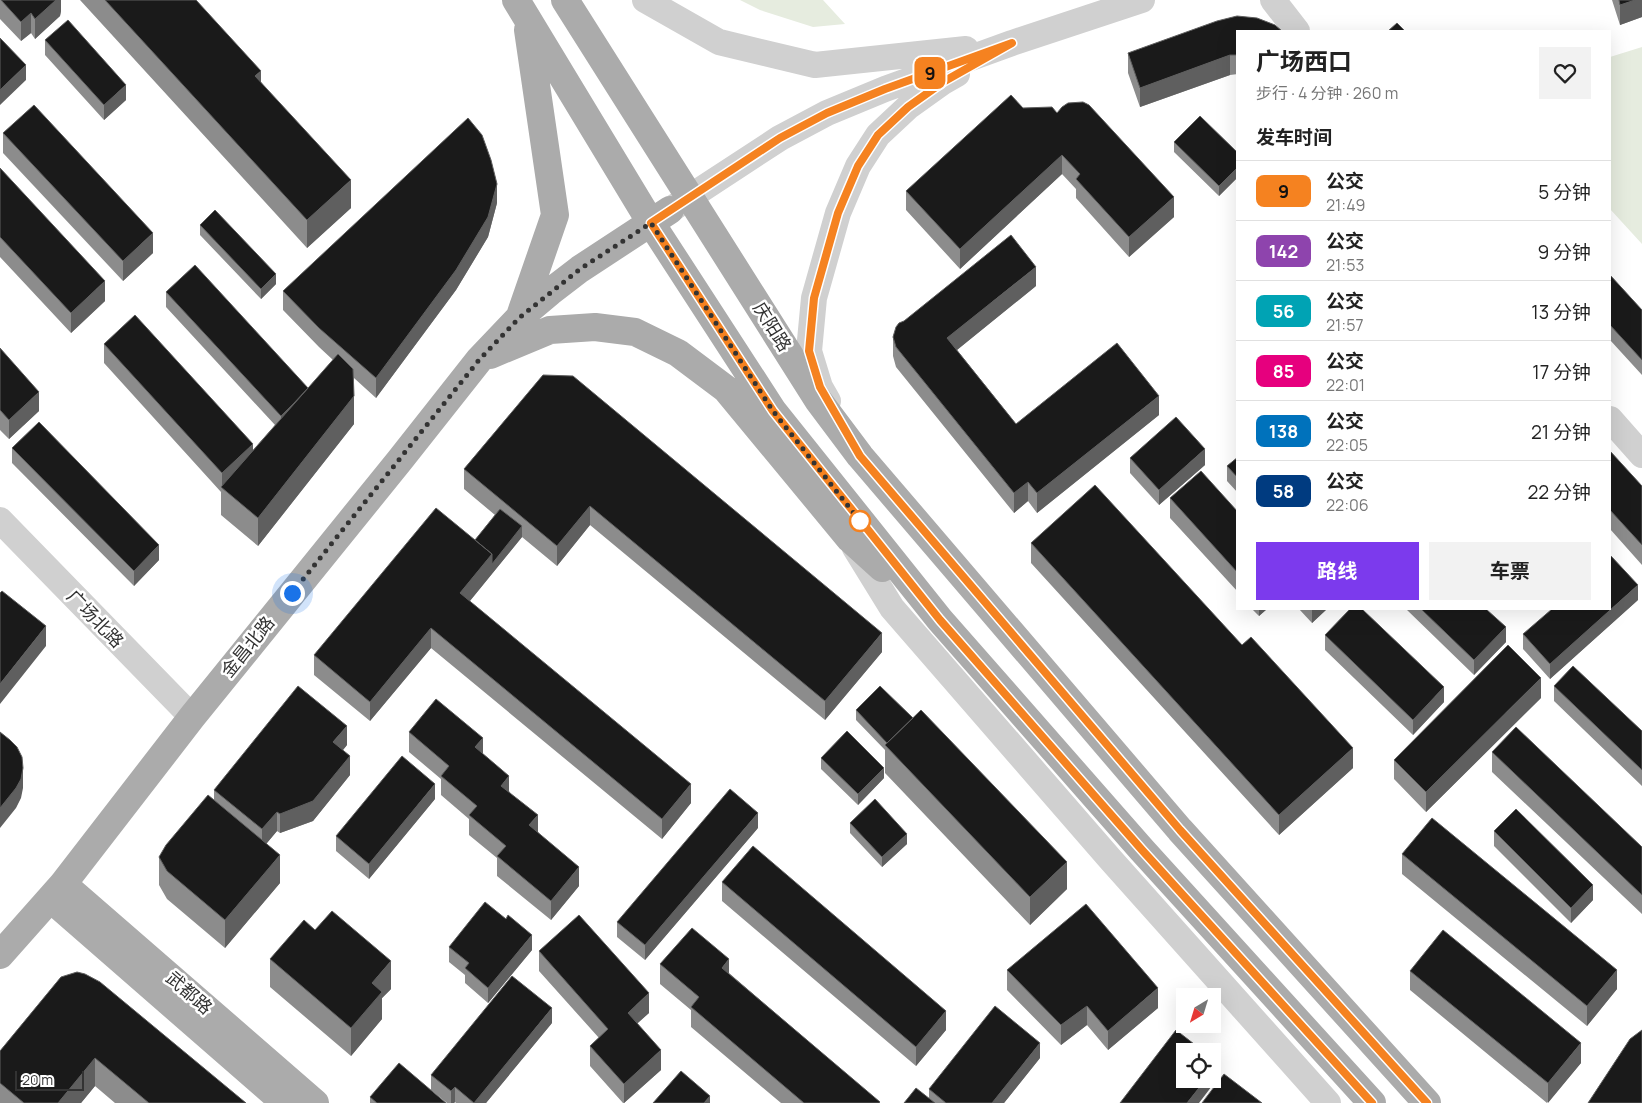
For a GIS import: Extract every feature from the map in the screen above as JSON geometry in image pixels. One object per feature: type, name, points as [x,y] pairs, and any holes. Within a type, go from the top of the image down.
[{"type":"main road","name":"庆阳路","points":[[565,0],[773,411],[940,620],[1142,850],[1372,1103]]},
{"type":"main road","name":"庆阳路","points":[[521,8],[670,210],[860,456],[1180,830],[1427,1103]]},
{"type":"main road","points":[[519,318],[555,216],[521,8]]},
{"type":"main road","name":"金昌北路","points":[[0,955],[56,891],[192,717],[479,360],[519,318],[580,269],[670,210]]},
{"type":"main road","points":[[479,360],[550,330],[595,327],[635,332],[678,353],[726,389],[850,539],[940,620]]},
{"type":"main road","name":"武都路","points":[[56,891],[285,1103]]},
{"type":"main road","name":"武都路","points":[[56,891],[315,1103]]},
{"type":"street","points":[[645,0],[719,42],[815,65],[1012,43]]},
{"type":"street","points":[[670,210],[780,138],[827,113],[885,89],[1012,43],[1142,0]]},
{"type":"street","points":[[1273,0],[1296,30]]},
{"type":"street","points":[[860,456],[820,387],[809,351],[814,298],[838,213],[858,166],[878,135],[908,107],[943,82],[1012,43]]},
{"type":"street","points":[[1611,420],[1642,455]]},
{"type":"street","name":"广场北路","points":[[0,520],[192,717]]},
{"type":"street","points":[[850,539],[892,608],[1098,845],[1328,1103]]},
{"type":"shaded area","points":[[740,0],[823,0],[845,24],[813,27],[760,10]]},
{"type":"shaded area","points":[[1642,47],[1642,244],[1611,210],[1611,57]]},
{"type":"building","points":[[1,0],[56,0],[35,19],[31,13],[21,22]]},
{"type":"building","points":[[105,0],[196,0],[261,71],[255,76],[351,180],[307,220]]},
{"type":"building","points":[[1619,0],[1635,0],[1620,5]]},
{"type":"building","points":[[1237,16],[1257,18],[1275,25],[1281,30],[1236,30],[1236,55],[1230,55],[1140,88],[1128,53],[1217,21]]},
{"type":"building","points":[[68,20],[126,85],[104,105],[45,40]]},
{"type":"building","points":[[1397,23],[1404,30],[1389,30]]},
{"type":"building","points":[[0,38],[26,65],[0,90]]},
{"type":"building","points":[[1011,95],[1023,108],[1052,107],[1057,113],[1068,103],[1083,102],[1089,105],[1174,197],[1129,237],[1076,179],[1080,174],[1062,155],[960,249],[906,191]]},
{"type":"building","points":[[34,105],[153,233],[123,261],[3,133]]},
{"type":"building","points":[[1200,116],[1236,151],[1236,169],[1219,186],[1174,142]]},
{"type":"building","points":[[468,118],[482,135],[497,184],[488,217],[456,270],[376,378],[319,328],[283,291]]},
{"type":"building","points":[[0,168],[105,281],[71,313],[0,237]]},
{"type":"building","points":[[215,210],[276,274],[261,289],[200,225]]},
{"type":"building","points":[[1011,235],[1036,267],[947,338],[1016,424],[1117,343],[1159,396],[1037,493],[1028,482],[1014,493],[896,347],[893,337],[899,323],[904,321]]},
{"type":"building","points":[[195,265],[308,388],[281,416],[166,292]]},
{"type":"building","points":[[1611,276],[1642,310],[1642,360],[1611,326]]},
{"type":"building","points":[[135,315],[253,444],[222,473],[104,344]]},
{"type":"building","points":[[0,348],[39,392],[9,420],[0,410]]},
{"type":"building","points":[[338,354],[353,369],[354,396],[258,518],[221,487]]},
{"type":"building","points":[[543,375],[573,376],[882,633],[825,701],[590,506],[557,546],[464,469]]},
{"type":"building","points":[[1176,417],[1205,449],[1159,490],[1130,458]]},
{"type":"building","points":[[39,422],[159,545],[134,571],[12,448]]},
{"type":"building","points":[[1611,452],[1642,486],[1642,545],[1611,511]]},
{"type":"building","points":[[1236,459],[1236,476],[1227,466]]},
{"type":"building","points":[[1201,471],[1236,510],[1236,571],[1170,498]]},
{"type":"building","points":[[1095,485],[1242,645],[1251,637],[1353,748],[1279,815],[1031,543]]},
{"type":"building","points":[[436,508],[492,554],[460,593],[691,784],[662,819],[431,628],[370,702],[314,655]]},
{"type":"building","points":[[500,509],[522,526],[492,564],[492,554],[475,540]]},
{"type":"building","points":[[1611,556],[1638,585],[1611,609]]},
{"type":"building","points":[[2,591],[46,626],[0,684],[0,593]]},
{"type":"building","points":[[1349,610],[1363,610],[1444,687],[1413,720],[1325,635]]},
{"type":"building","points":[[1422,610],[1487,610],[1506,627],[1474,660]]},
{"type":"building","points":[[1551,610],[1610,610],[1550,664],[1523,634]]},
{"type":"building","points":[[1508,645],[1541,678],[1426,792],[1394,760]]},
{"type":"building","points":[[1573,666],[1642,731],[1642,770],[1554,686]]},
{"type":"building","points":[[298,686],[347,726],[333,742],[350,756],[313,801],[280,814],[277,812],[262,829],[214,790]]},
{"type":"building","points":[[880,686],[913,718],[887,743],[856,710]]},
{"type":"building","points":[[436,699],[483,738],[475,747],[509,776],[501,786],[538,815],[529,825],[579,867],[551,901],[497,856],[506,846],[469,815],[477,806],[441,776],[449,766],[409,732]]},
{"type":"building","points":[[921,710],[1067,862],[1030,897],[885,745]]},
{"type":"building","points":[[1516,727],[1642,847],[1642,895],[1492,752]]},
{"type":"building","points":[[847,731],[884,768],[858,794],[821,758]]},
{"type":"building","points":[[0,732],[17,747],[22,757],[23,768],[21,779],[16,788],[0,808]]},
{"type":"building","points":[[402,756],[435,784],[369,864],[336,836]]},
{"type":"building","points":[[730,789],[758,813],[645,945],[617,922]]},
{"type":"building","points":[[208,795],[280,855],[225,920],[167,871],[159,857],[166,845]]},
{"type":"building","points":[[875,799],[907,834],[882,857],[850,823]]},
{"type":"building","points":[[1516,809],[1593,885],[1571,908],[1494,831]]},
{"type":"building","points":[[1432,818],[1617,970],[1587,1006],[1402,854]]},
{"type":"building","points":[[753,846],[946,1011],[916,1047],[722,882]]},
{"type":"building","points":[[485,902],[506,919],[508,915],[532,935],[488,988],[465,968],[469,963],[449,947]]},
{"type":"building","points":[[1086,904],[1158,988],[1108,1031],[1087,1006],[1061,1025],[1007,970]]},
{"type":"building","points":[[332,911],[391,961],[372,983],[382,992],[351,1028],[270,959],[304,920],[315,930]]},
{"type":"building","points":[[579,915],[649,993],[628,1013],[661,1050],[624,1084],[590,1046],[608,1029],[539,951]]},
{"type":"building","points":[[692,928],[729,959],[722,968],[880,1102],[804,1103],[691,1007],[699,997],[660,964]]},
{"type":"building","points":[[1443,930],[1581,1043],[1548,1083],[1410,971]]},
{"type":"building","points":[[77,972],[100,982],[246,1103],[149,1103],[95,1058],[58,1103],[24,1103],[0,1083],[0,1051],[61,977]]},
{"type":"building","points":[[512,976],[552,1008],[474,1103],[455,1087],[451,1091],[431,1075]]},
{"type":"building","points":[[995,1006],[1040,1043],[992,1103],[946,1103],[929,1089]]},
{"type":"building","points":[[1176,1030],[1176,1033],[1180,1033],[1193,1043],[1176,1043],[1176,1088],[1199,1088],[1187,1103],[1120,1103]]},
{"type":"building","points":[[1642,1030],[1642,1103],[1588,1103],[1630,1039]]},
{"type":"building","points":[[399,1063],[446,1103],[377,1103],[370,1097]]},
{"type":"building","points":[[681,1071],[710,1096],[704,1103],[653,1103]]},
{"type":"building","points":[[1224,1074],[1262,1103],[1202,1103],[1213,1088],[1221,1088],[1221,1078]]},
{"type":"building","points":[[916,1088],[935,1103],[904,1103]]},
{"type":"bus line","name":"9","points":[[1372,1103],[1142,850],[940,620],[773,411],[651,223],[780,138],[827,113],[885,89],[1012,43],[943,82],[908,107],[878,135],[858,166],[838,213],[814,298],[809,351],[820,387],[860,456],[1180,830],[1427,1103]]},
{"type":"route","points":[[292,593],[479,360],[519,318],[580,269],[651,223],[773,411],[860,521]]}]
